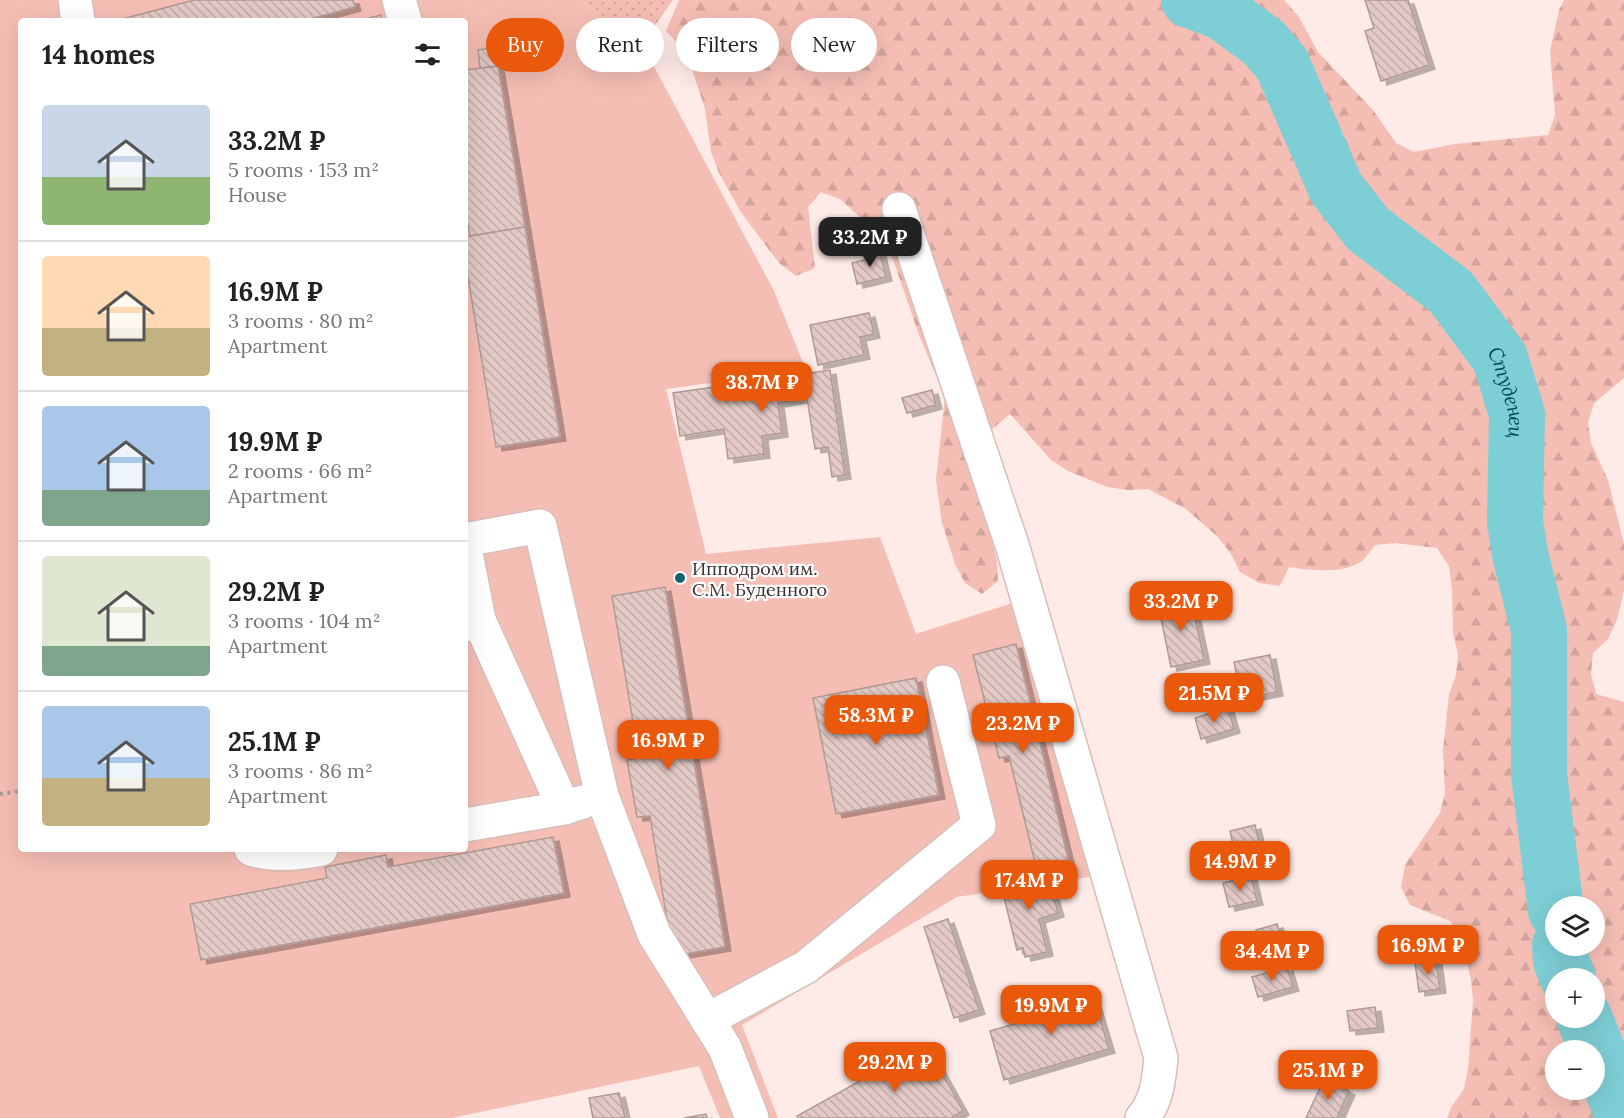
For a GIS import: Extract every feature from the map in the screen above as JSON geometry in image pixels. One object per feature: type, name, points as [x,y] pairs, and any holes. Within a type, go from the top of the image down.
[{"type":"lane","points":[[75,0],[78,18]]},
{"type":"lane","points":[[399,0],[404,18]]},
{"type":"lane","points":[[899,209],[1013,548],[1161,1058],[1159,1084],[1142,1118]]},
{"type":"lane","points":[[468,539],[540,526],[602,796],[654,934],[725,1048],[752,1118]]},
{"type":"lane","points":[[468,580],[472,623],[564,808]]},
{"type":"lane","points":[[707,1020],[806,967],[979,825],[943,682]]},
{"type":"lane","points":[[468,824],[564,808],[602,796]]},
{"type":"lane","points":[[259,852],[304,852]]},
{"type":"path","points":[[0,794],[18,791]]},
{"type":"green space","name":"Ипподром им. С.М. Буденного","points":[[0,0],[579,0],[605,18],[576,18],[576,72],[657,72],[774,291],[806,370],[666,389],[706,554],[880,537],[916,634],[1022,600],[1102,875],[957,897],[742,1025],[778,1118],[720,1118],[699,1066],[452,1118],[0,1118]]},
{"type":"green space","points":[[579,0],[673,0],[660,18],[605,18]]},
{"type":"green space","points":[[679,0],[1284,0],[1299,17],[1318,52],[1373,110],[1396,143],[1414,152],[1455,144],[1548,135],[1555,115],[1550,51],[1559,10],[1564,0],[1624,0],[1624,378],[1594,403],[1588,423],[1591,443],[1608,480],[1624,544],[1624,590],[1617,620],[1608,639],[1593,653],[1591,674],[1596,694],[1624,702],[1624,1118],[1447,1118],[1464,1089],[1468,1068],[1473,1001],[1471,980],[1461,938],[1450,921],[1410,905],[1401,887],[1405,865],[1440,813],[1445,793],[1443,750],[1449,695],[1456,675],[1458,654],[1453,633],[1449,566],[1437,548],[1395,543],[1375,545],[1363,560],[1347,568],[1327,570],[1289,567],[1280,586],[1259,583],[1240,572],[1231,554],[1218,537],[1186,509],[1148,489],[1128,490],[1107,487],[1068,471],[1051,460],[1010,414],[990,431],[987,522],[997,561],[998,581],[982,594],[965,583],[955,564],[942,523],[936,480],[945,396],[919,335],[887,242],[840,199],[821,192],[808,207],[815,268],[796,276],[779,263],[740,211],[719,173],[711,152],[705,109],[693,72],[779,72],[779,18],[676,18],[676,42],[666,31]]},
{"type":"building","points":[[194,0],[353,0],[355,7],[314,18],[126,18]]},
{"type":"building","points":[[1365,0],[1408,0],[1429,65],[1381,81],[1365,31],[1374,28]]},
{"type":"building","points":[[486,49],[486,67],[480,68],[478,50]]},
{"type":"building","points":[[486,67],[486,72],[499,72],[525,227],[470,236],[468,225],[468,70]]},
{"type":"building","points":[[525,227],[560,437],[496,447],[468,277],[468,236]]},
{"type":"building","points":[[879,249],[886,277],[857,284],[852,263],[868,259],[866,252]]},
{"type":"building","points":[[869,313],[874,334],[860,337],[864,355],[818,365],[810,325]]},
{"type":"building","points":[[830,370],[845,475],[832,477],[828,447],[815,449],[807,398],[778,403],[782,433],[762,436],[764,454],[728,459],[724,429],[680,436],[673,393]]},
{"type":"building","points":[[932,390],[936,405],[907,413],[902,398]]},
{"type":"building","points":[[665,587],[725,947],[673,956],[650,816],[637,817],[627,760],[639,758],[612,596]]},
{"type":"building","points":[[1191,598],[1204,660],[1171,667],[1158,604]]},
{"type":"building","points":[[1016,644],[1071,871],[1039,879],[1009,756],[999,758],[973,655]]},
{"type":"building","points":[[1270,655],[1277,692],[1242,699],[1234,662]]},
{"type":"building","points":[[916,678],[939,795],[836,814],[813,698]]},
{"type":"building","points":[[1228,708],[1234,729],[1201,739],[1195,718]]},
{"type":"building","points":[[1255,825],[1263,861],[1238,866],[1230,831]]},
{"type":"building","points":[[553,837],[564,893],[201,960],[190,904],[327,878],[325,867],[386,855],[388,867]]},
{"type":"building","points":[[1047,873],[1058,913],[1039,919],[1047,952],[1025,957],[1023,948],[1017,950],[1001,885]]},
{"type":"building","points":[[1251,876],[1257,901],[1229,907],[1223,883]]},
{"type":"building","points":[[948,919],[979,1010],[954,1018],[924,927]]},
{"type":"building","points":[[1277,924],[1282,941],[1261,947],[1256,930]]},
{"type":"building","points":[[1436,960],[1440,989],[1419,992],[1415,963]]},
{"type":"building","points":[[1287,967],[1293,987],[1258,997],[1252,977]]},
{"type":"building","points":[[1091,989],[1109,1049],[1004,1080],[990,1031],[1038,1017],[1035,1006]]},
{"type":"building","points":[[1375,1007],[1378,1028],[1350,1031],[1347,1011]]},
{"type":"building","points":[[926,1044],[963,1111],[951,1118],[798,1118],[797,1116]]},
{"type":"building","points":[[1324,1079],[1349,1091],[1337,1118],[1306,1118]]},
{"type":"building","points":[[619,1093],[625,1118],[593,1118],[589,1098]]},
{"type":"building","points":[[706,1114],[707,1118],[684,1118]]},
{"type":"waterway","name":"Студенец","points":[[1189,0],[1222,12],[1264,43],[1282,64],[1336,188],[1368,229],[1451,292],[1500,358],[1517,414],[1515,521],[1520,554],[1539,630],[1539,774],[1554,896]]},
{"type":"waterway","name":"Студенец","points":[[1561,956],[1564,968]]},
{"type":"waterway","name":"Студенец","points":[[1588,1028],[1624,1118]]},
{"type":"place","name":"Ипподром им. С.М. Буденного","points":[[680,578]]}]
